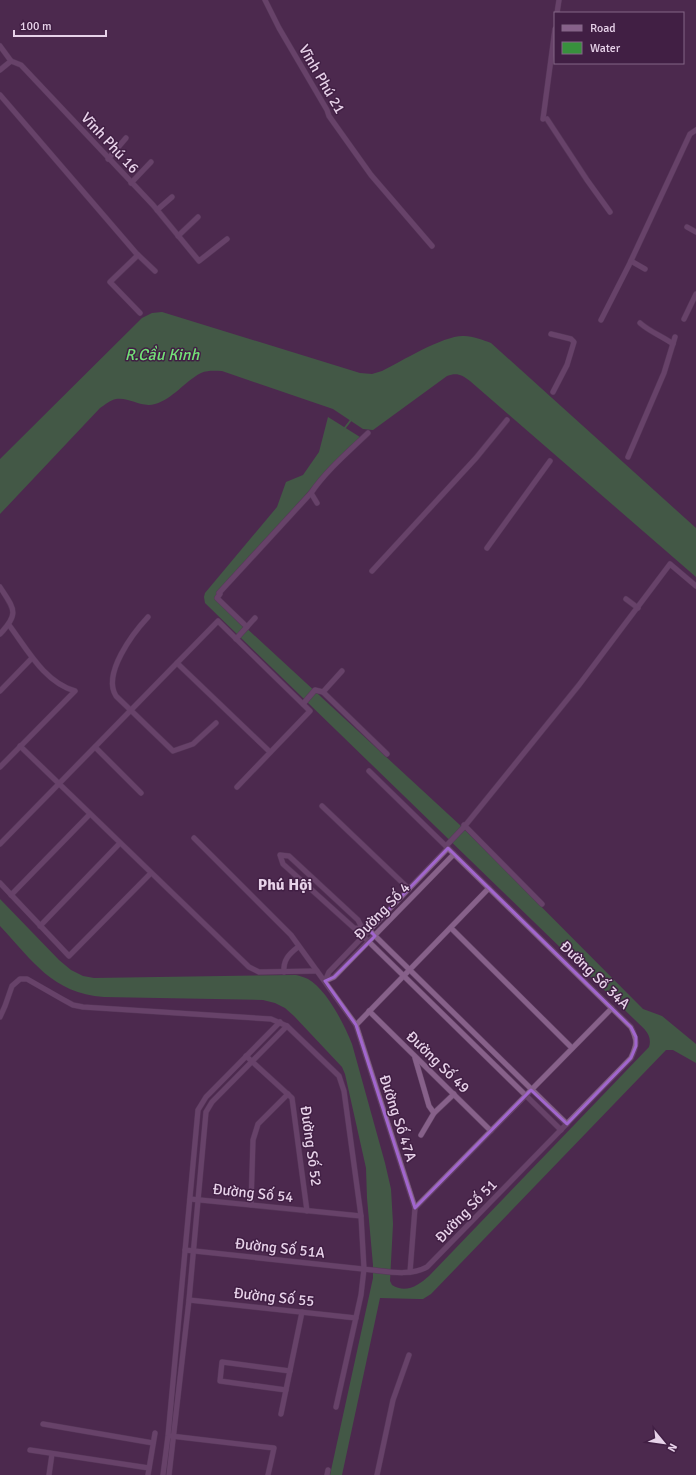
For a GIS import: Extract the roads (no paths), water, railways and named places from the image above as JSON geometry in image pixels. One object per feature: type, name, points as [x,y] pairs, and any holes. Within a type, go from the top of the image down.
[{"type":"street","name":"Vĩnh Phú 21","points":[[265,0],[281,32],[327,110],[329,116],[371,175],[432,246]]},
{"type":"street","points":[[557,12],[559,0]]},
{"type":"street","points":[[554,38],[545,119],[610,212]]},
{"type":"street","name":"Vĩnh Phú 16","points":[[0,46],[11,61],[21,65],[157,210],[199,262],[227,239]]},
{"type":"street","points":[[0,70],[11,61]]},
{"type":"street","points":[[0,95],[138,255],[155,271]]},
{"type":"street","points":[[601,320],[631,261],[690,134],[696,130]]},
{"type":"street","points":[[108,159],[126,138]]},
{"type":"street","points":[[131,183],[151,162]]},
{"type":"street","points":[[157,210],[172,198]]},
{"type":"street","points":[[178,236],[198,217]]},
{"type":"street","points":[[687,227],[696,232]]},
{"type":"street","points":[[138,255],[110,282],[140,312]]},
{"type":"street","points":[[631,261],[645,269]]},
{"type":"street","points":[[684,319],[696,294]]},
{"type":"street","points":[[640,323],[650,332],[672,344]]},
{"type":"street","points":[[551,334],[571,339],[574,342],[567,365],[553,392]]},
{"type":"street","points":[[628,457],[664,374],[675,337]]},
{"type":"street","points":[[372,571],[476,458],[507,420]]},
{"type":"street","points":[[246,627],[217,598],[219,594],[328,472],[368,433]]},
{"type":"street","points":[[486,548],[550,461]]},
{"type":"street","points":[[310,493],[317,503]]},
{"type":"street","points":[[325,981],[329,972],[363,936],[366,930],[409,889],[464,826],[575,690],[670,564],[696,586]]},
{"type":"street","points":[[0,587],[14,609],[14,614],[9,625],[0,634]]},
{"type":"street","points":[[626,599],[638,608]]},
{"type":"street","points":[[148,617],[135,633],[115,668],[112,679],[113,692],[173,750],[192,744],[216,723]]},
{"type":"street","points":[[237,638],[255,618]]},
{"type":"street","points":[[0,844],[218,621],[304,702],[310,711],[237,787]]},
{"type":"street","points":[[0,767],[75,691],[61,684],[39,668],[9,625]]},
{"type":"street","points":[[0,691],[32,658]]},
{"type":"street","points":[[177,663],[270,752]]},
{"type":"street","points":[[323,692],[342,671]]},
{"type":"street","points":[[304,702],[315,690],[323,692],[387,754]]},
{"type":"street","points":[[20,746],[249,967],[259,972],[317,971]]},
{"type":"street","points":[[95,747],[141,793]]},
{"type":"street","name":"Đường Số 34A","points":[[369,771],[448,845],[454,854],[631,1027],[636,1037],[636,1046],[631,1058],[561,1130]]},
{"type":"street","points":[[322,806],[409,889]]},
{"type":"street","points":[[11,895],[90,814]]},
{"type":"street","points":[[464,826],[542,904]]},
{"type":"street","name":"Đường Số 47A","points":[[194,838],[291,935],[298,947],[325,981],[356,1025],[415,1208],[410,1272]]},
{"type":"street","points":[[40,926],[120,843]]},
{"type":"street","name":"Đường Số 4","points":[[325,981],[334,977],[454,854]]},
{"type":"street","points":[[366,930],[354,928],[283,864],[280,855],[289,856],[358,920],[366,930],[375,936],[567,1124]]},
{"type":"street","points":[[0,884],[69,956],[151,873]]},
{"type":"street","points":[[356,1025],[489,888]]},
{"type":"street","points":[[451,928],[572,1048]]},
{"type":"street","points":[[363,936],[561,1130]]},
{"type":"street","points":[[284,972],[283,965],[289,954],[298,947]]},
{"type":"street","points":[[0,1017],[12,986],[20,980],[27,979],[68,1002],[83,1007],[271,1019],[287,1026],[339,1076],[344,1091],[361,1216],[364,1269],[356,1318],[336,1407]]},
{"type":"street","points":[[415,1208],[612,1008]]},
{"type":"street","name":"Đường Số 49","points":[[369,1011],[491,1131]]},
{"type":"street","points":[[169,1475],[185,1250],[198,1110],[206,1097],[280,1022]]},
{"type":"street","points":[[163,1475],[171,1436],[189,1300],[206,1112],[212,1102],[287,1026]]},
{"type":"street","name":"Đường Số 52","points":[[246,1056],[292,1098],[307,1211]]},
{"type":"street","points":[[415,1056],[429,1106],[434,1113]]},
{"type":"street","points":[[251,1205],[253,1140],[258,1124],[288,1094]]},
{"type":"street","points":[[421,1135],[434,1113],[454,1094]]},
{"type":"street","name":"Đường Số 51","points":[[372,1270],[410,1272],[420,1271],[427,1267],[561,1130]]},
{"type":"street","name":"Đường Số 54","points":[[190,1199],[361,1216]]},
{"type":"street","name":"Đường Số 51A","points":[[185,1250],[372,1270]]},
{"type":"street","name":"Đường Số 55","points":[[189,1300],[356,1318]]},
{"type":"street","points":[[281,1414],[302,1312]]},
{"type":"street","points":[[377,1475],[394,1400],[409,1355]]},
{"type":"street","points":[[286,1390],[220,1381],[222,1362],[290,1370]]},
{"type":"street","points":[[43,1424],[153,1443]]},
{"type":"street","points":[[148,1475],[155,1433]]},
{"type":"street","points":[[171,1436],[274,1448],[268,1475]]},
{"type":"street","points":[[30,1450],[149,1468]]},
{"type":"street","points":[[49,1475],[52,1454]]},
{"type":"water","name":"R.Cầu Kinh","points":[[162,312],[360,373],[372,374],[382,371],[411,355],[435,344],[456,337],[464,336],[478,338],[491,343],[696,528],[696,577],[470,381],[457,374],[447,376],[373,430],[363,429],[333,409],[222,371],[204,372],[195,376],[168,398],[155,404],[145,405],[121,399],[110,401],[100,408],[0,514],[0,459],[142,318],[152,313]]},
{"type":"water","points":[[328,417],[360,437],[323,475],[216,596],[216,600],[461,826],[643,1009],[662,1016],[696,1044],[696,1063],[673,1050],[666,1050],[431,1294],[423,1299],[380,1298],[342,1475],[330,1475],[373,1278],[373,1265],[366,1168],[345,1074],[342,1067],[294,1016],[285,1008],[275,1003],[263,1000],[104,997],[86,994],[70,989],[45,973],[0,926],[0,899],[59,960],[71,970],[83,976],[94,978],[296,975],[304,977],[315,984],[334,1008],[352,1044],[391,1189],[393,1224],[390,1281],[392,1285],[402,1289],[417,1285],[429,1276],[649,1047],[650,1038],[644,1028],[205,603],[205,593],[277,507],[286,482],[303,475],[319,452]]},
{"type":"waterway","points":[[344,429],[351,420]]},
{"type":"district","name":"Phú Hội","points":[[285,884]]}]
